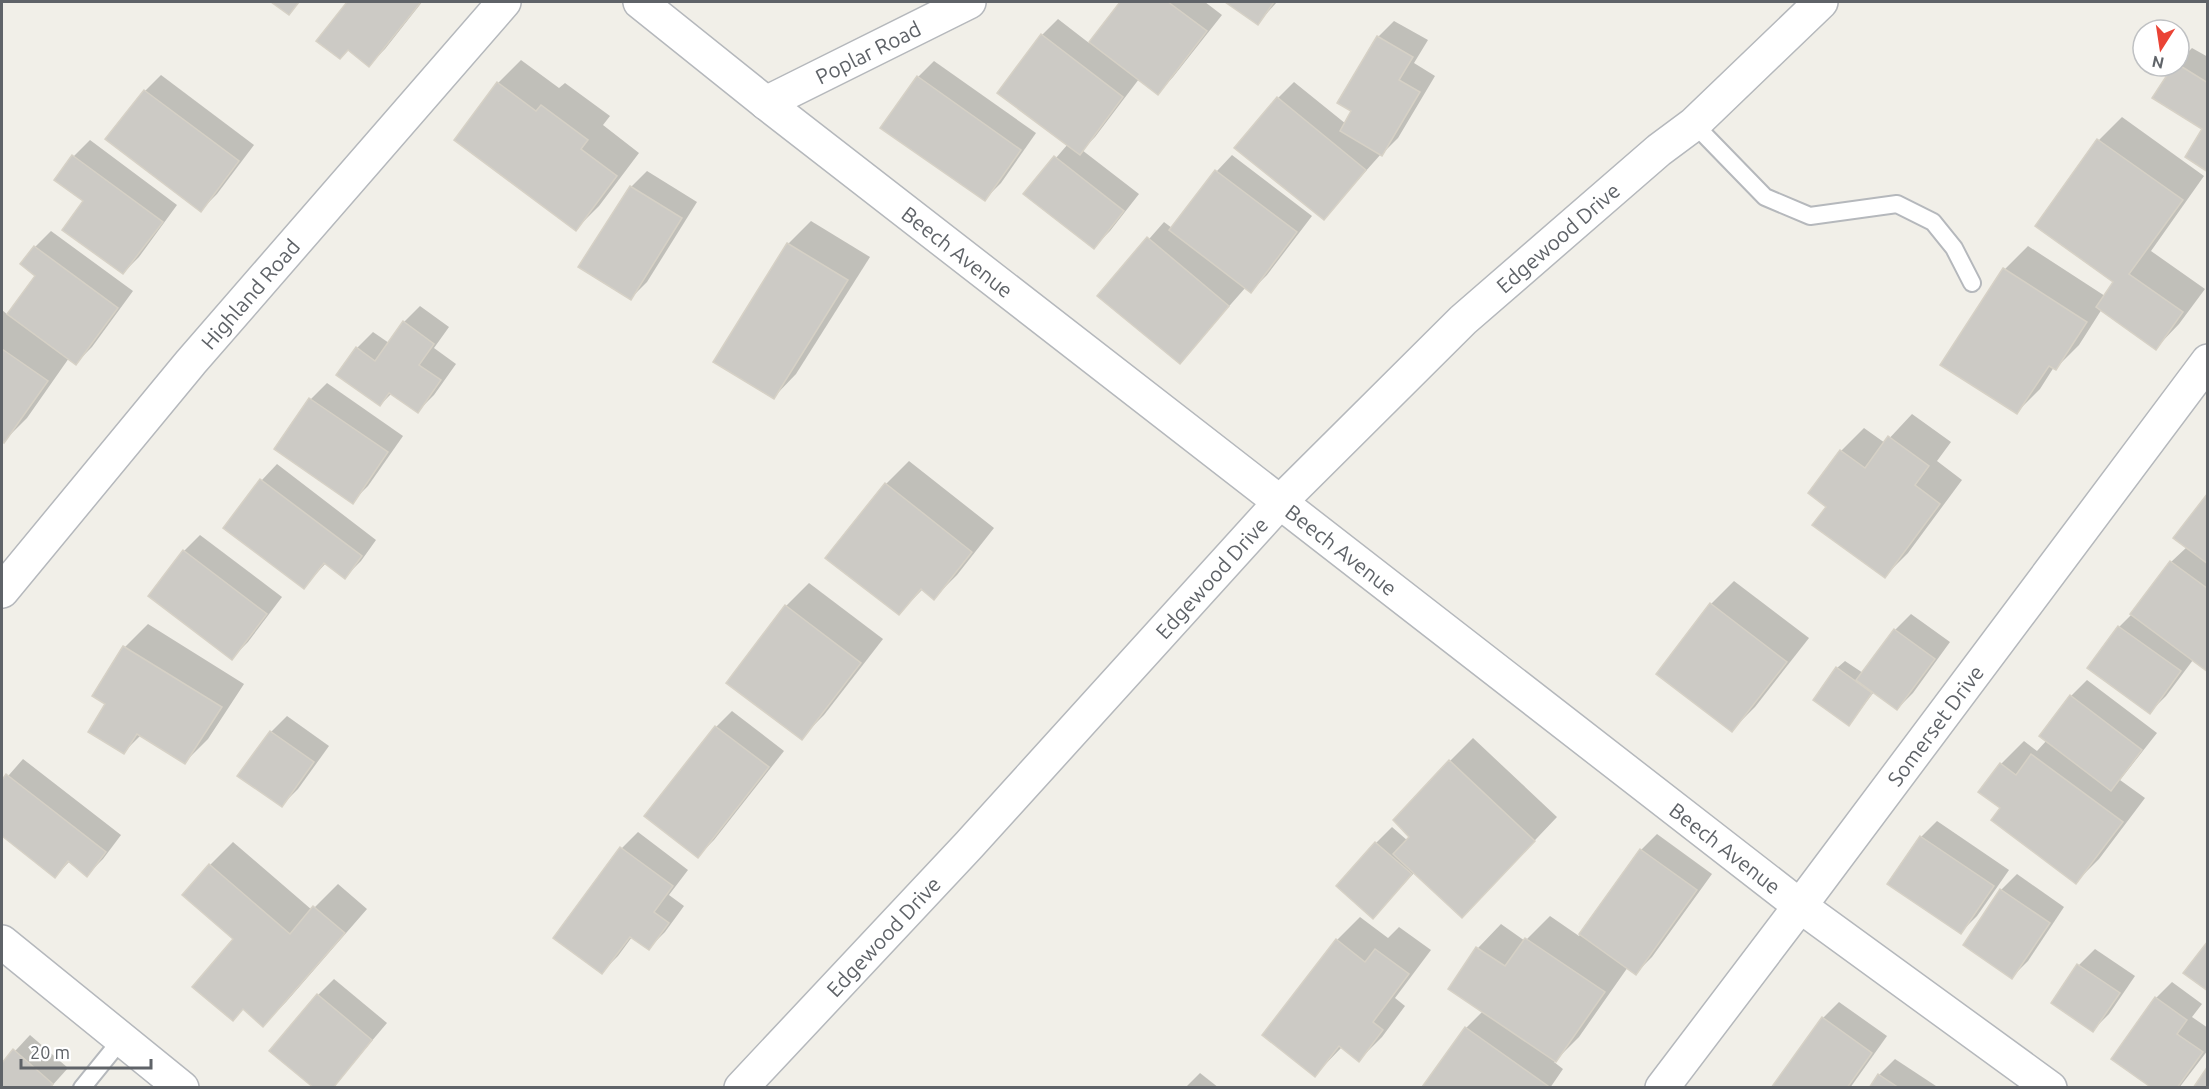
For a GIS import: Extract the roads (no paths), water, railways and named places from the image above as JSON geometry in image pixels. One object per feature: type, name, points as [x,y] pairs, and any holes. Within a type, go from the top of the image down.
[{"type":"street","name":"Highland Road","points":[[2,591],[191,362],[504,2]]},
{"type":"street","name":"Beech Avenue","points":[[640,2],[766,103],[1800,906],[2049,1088]]},
{"type":"street","name":"Poplar Road","points":[[766,103],[969,2]]},
{"type":"street","name":"Edgewood Drive","points":[[741,1088],[969,845],[1281,501],[1463,320],[1659,150],[1694,124],[1821,2]]},
{"type":"street","name":"Somerset Drive","points":[[1662,1088],[2208,361]]},
{"type":"street","points":[[2,942],[182,1088]]},
{"type":"lane","points":[[1694,124],[1765,197],[1810,216],[1897,204],[1933,222],[1954,248],[1972,283]]},
{"type":"lane","points":[[82,1088],[121,1040]]}]
